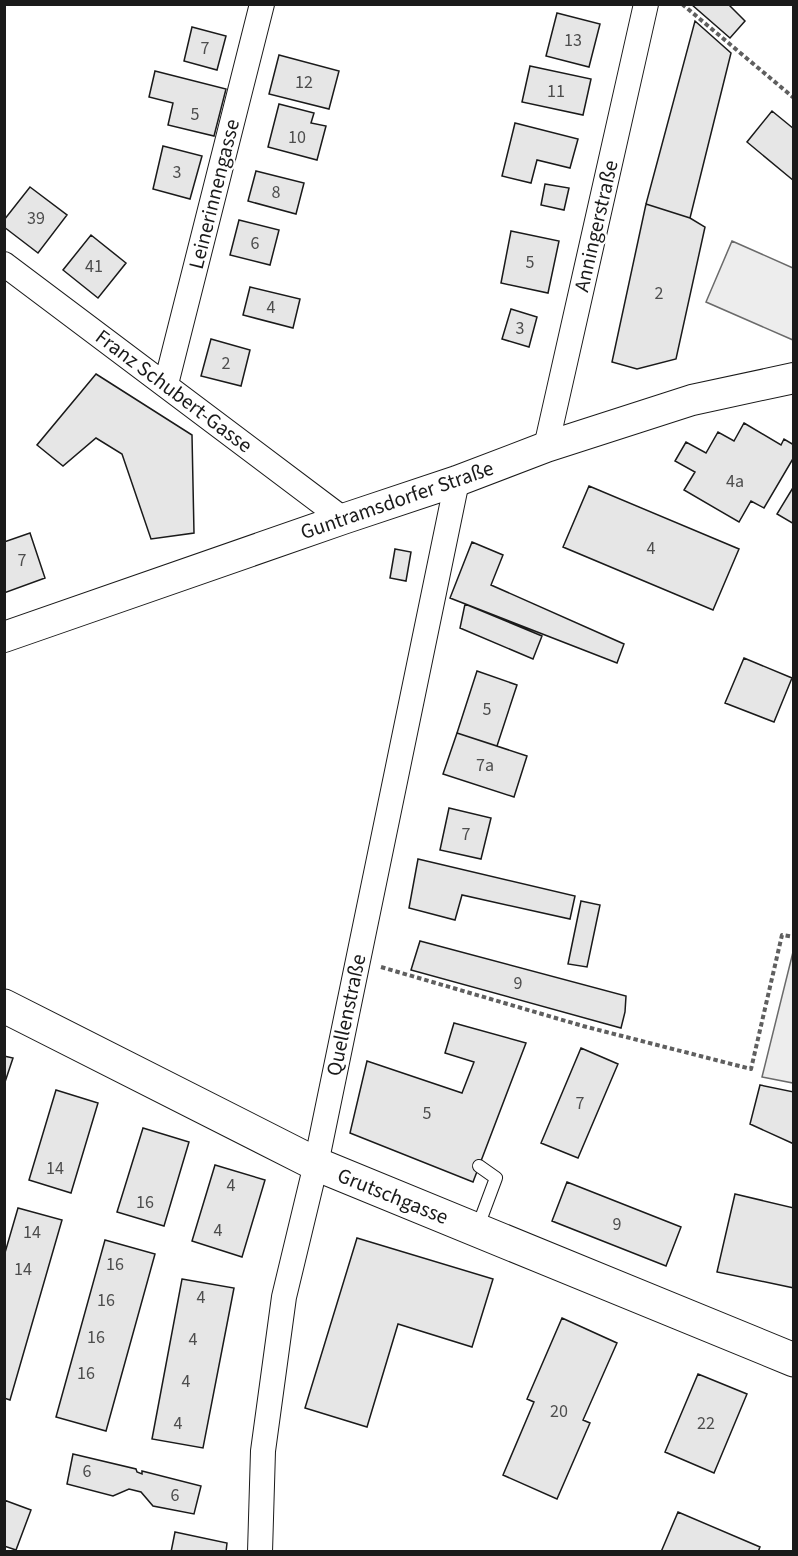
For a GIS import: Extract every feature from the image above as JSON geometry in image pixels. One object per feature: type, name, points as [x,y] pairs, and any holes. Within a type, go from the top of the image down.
[{"type":"main road","name":"Grutschgasse","points":[[4,1006],[316,1164],[794,1360]]},
{"type":"street","name":"Leinerinnengasse","points":[[166,384],[262,4]]},
{"type":"street","name":"Anningerstraße","points":[[546,447],[646,4]]},
{"type":"street","name":"Franz Schubert-Gasse","points":[[4,264],[343,519]]},
{"type":"street","name":"Guntramsdorfer Straße","points":[[4,637],[456,481],[546,447],[692,400],[794,378]]},
{"type":"street","name":"Quellenstraße","points":[[260,1551],[263,1450],[284,1297],[316,1164],[456,481]]},
{"type":"lane","points":[[477,1230],[496,1178],[479,1166]]},
{"type":"path","points":[[682,4],[794,98]]},
{"type":"path","points":[[357,960],[583,1026],[751,1069],[782,935],[794,938]]},
{"type":"shaded area","points":[[732,241],[793,268],[793,340],[706,302]]},
{"type":"shaded area","points":[[794,952],[793,1083],[762,1077]]},
{"type":"building","points":[[691,4],[728,4],[745,21],[730,38]]},
{"type":"building","points":[[557,13],[600,24],[589,67],[546,56]]},
{"type":"building","points":[[695,21],[731,53],[690,218],[646,204]]},
{"type":"building","points":[[192,27],[226,36],[217,70],[184,61]]},
{"type":"building","points":[[279,55],[339,71],[329,109],[269,94]]},
{"type":"building","points":[[530,66],[591,79],[583,115],[522,102]]},
{"type":"building","points":[[155,71],[226,89],[214,136],[168,125],[173,103],[149,97]]},
{"type":"building","points":[[279,104],[314,113],[311,123],[326,126],[317,160],[268,147]]},
{"type":"building","points":[[772,111],[794,129],[794,181],[747,142]]},
{"type":"building","points":[[515,123],[578,139],[570,168],[537,160],[531,183],[502,176]]},
{"type":"building","points":[[163,146],[202,156],[190,199],[153,189]]},
{"type":"building","points":[[256,171],[304,183],[296,214],[248,201]]},
{"type":"building","points":[[545,184],[569,188],[564,210],[541,205]]},
{"type":"building","points":[[30,187],[67,215],[38,253],[4,227],[4,220]]},
{"type":"building","points":[[646,204],[690,218],[705,227],[676,359],[637,369],[612,362]]},
{"type":"building","points":[[239,220],[279,230],[270,265],[230,255]]},
{"type":"building","points":[[511,231],[559,241],[548,293],[501,283]]},
{"type":"building","points":[[91,235],[126,263],[98,298],[63,270]]},
{"type":"building","points":[[250,287],[300,299],[293,328],[243,315]]},
{"type":"building","points":[[511,309],[537,317],[529,347],[502,339]]},
{"type":"building","points":[[211,339],[250,350],[241,386],[201,376]]},
{"type":"building","points":[[96,374],[192,435],[194,533],[151,539],[122,454],[96,438],[63,466],[37,445]]},
{"type":"building","points":[[744,423],[781,445],[784,439],[794,445],[794,457],[764,508],[751,501],[739,522],[684,490],[695,472],[675,461],[686,442],[706,453],[718,432],[734,441]]},
{"type":"building","points":[[589,486],[739,549],[713,610],[563,547]]},
{"type":"building","points":[[794,486],[794,524],[777,514]]},
{"type":"building","points":[[30,533],[45,578],[4,593],[4,542]]},
{"type":"building","points":[[472,542],[503,555],[491,585],[624,644],[617,663],[450,598]]},
{"type":"building","points":[[395,549],[411,552],[406,581],[390,578]]},
{"type":"building","points":[[465,604],[542,636],[533,659],[460,628]]},
{"type":"building","points":[[744,658],[792,678],[774,722],[725,703]]},
{"type":"building","points":[[477,671],[517,685],[497,746],[457,733]]},
{"type":"building","points":[[457,733],[527,756],[514,797],[443,774]]},
{"type":"building","points":[[449,808],[491,818],[481,859],[440,850]]},
{"type":"building","points":[[418,859],[575,896],[570,919],[462,895],[455,920],[409,908]]},
{"type":"building","points":[[581,901],[600,905],[587,967],[568,964]]},
{"type":"building","points":[[420,941],[626,996],[621,1028],[411,970]]},
{"type":"building","points":[[454,1023],[526,1043],[473,1182],[350,1133],[367,1061],[462,1093],[474,1062],[445,1053]]},
{"type":"building","points":[[581,1048],[618,1064],[578,1158],[541,1143]]},
{"type":"building","points":[[4,1056],[13,1058],[4,1085]]},
{"type":"building","points":[[760,1085],[794,1092],[794,1144],[750,1124]]},
{"type":"building","points":[[56,1090],[98,1103],[71,1193],[29,1180]]},
{"type":"building","points":[[143,1128],[189,1142],[164,1226],[117,1212]]},
{"type":"building","points":[[215,1165],[265,1180],[242,1257],[192,1241]]},
{"type":"building","points":[[567,1182],[681,1227],[666,1266],[552,1221]]},
{"type":"building","points":[[735,1194],[794,1208],[794,1288],[717,1272]]},
{"type":"building","points":[[18,1208],[62,1220],[10,1400],[4,1398],[4,1256]]},
{"type":"building","points":[[357,1238],[493,1279],[472,1347],[398,1324],[367,1427],[305,1408]]},
{"type":"building","points":[[105,1240],[155,1254],[106,1431],[56,1417]]},
{"type":"building","points":[[182,1279],[234,1288],[203,1448],[152,1439]]},
{"type":"building","points":[[562,1318],[617,1343],[583,1420],[590,1423],[557,1499],[503,1475],[534,1402],[527,1399]]},
{"type":"building","points":[[698,1374],[747,1394],[714,1473],[665,1452]]},
{"type":"building","points":[[73,1454],[136,1469],[142,1474],[142,1471],[201,1486],[194,1514],[153,1506],[141,1492],[129,1489],[113,1496],[67,1484]]},
{"type":"building","points":[[4,1500],[31,1510],[16,1550],[4,1546]]},
{"type":"building","points":[[678,1512],[760,1547],[758,1552],[661,1552]]},
{"type":"building","points":[[175,1532],[227,1543],[226,1552],[171,1552]]}]
